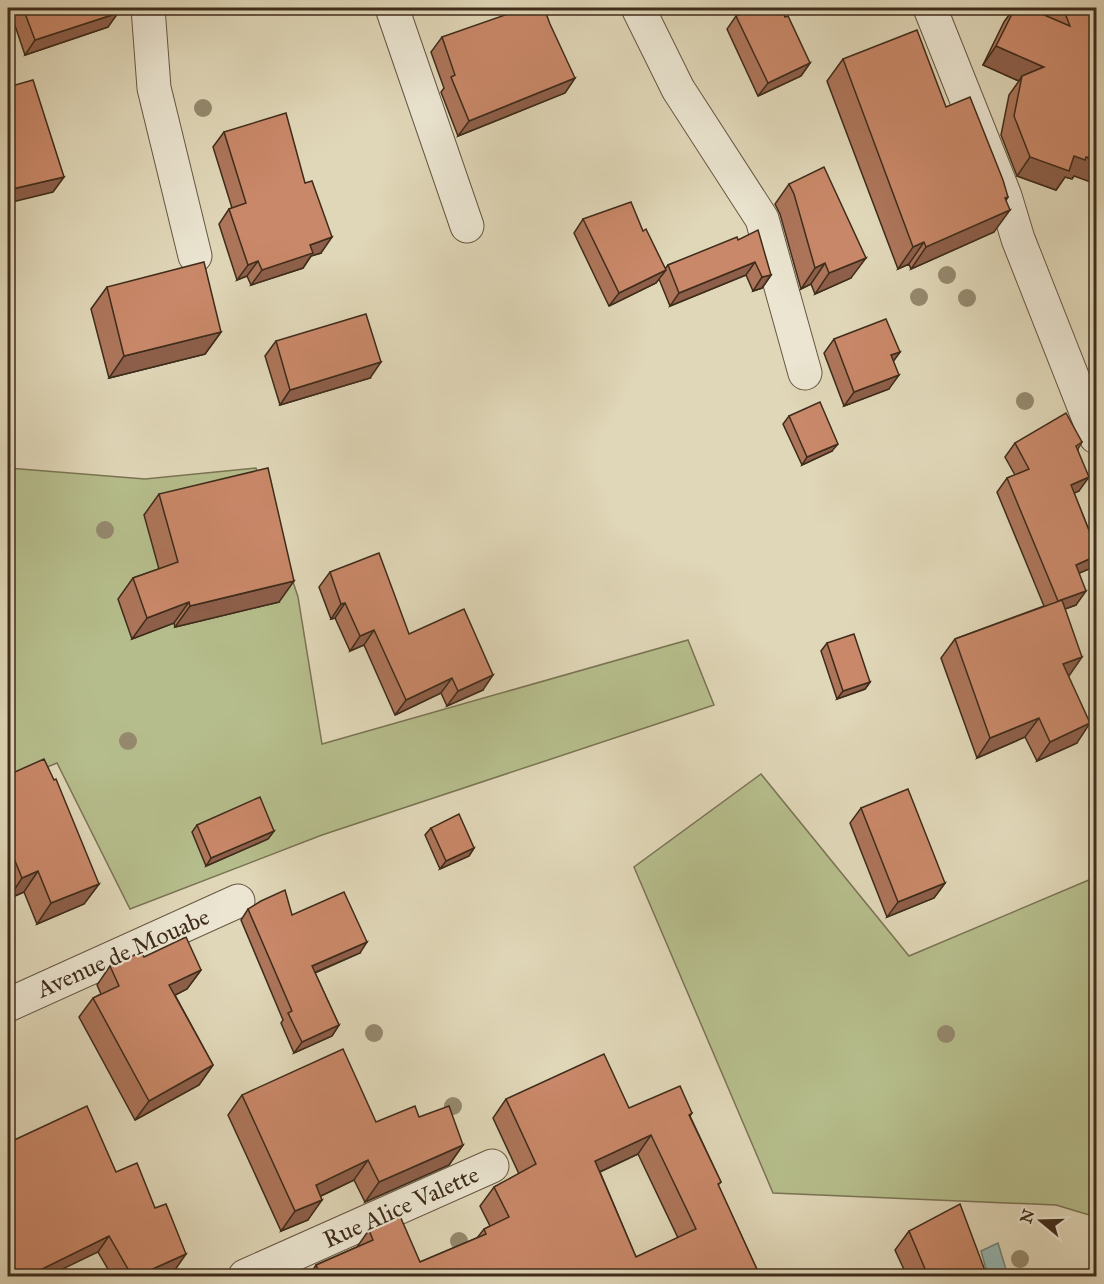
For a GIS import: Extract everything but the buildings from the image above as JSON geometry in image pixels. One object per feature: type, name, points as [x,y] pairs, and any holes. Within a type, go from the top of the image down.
[{"type":"street","points":[[148,8],[154,87],[195,256]]},
{"type":"street","points":[[392,8],[467,226]]},
{"type":"street","points":[[638,8],[678,89],[762,219],[805,373]]},
{"type":"street","points":[[930,8],[1005,196],[1018,239],[1096,437]]},
{"type":"street","name":"Avenue de Mouabe","points":[[8,1005],[238,901]]},
{"type":"street","name":"Rue Alice Valette","points":[[245,1276],[492,1166]]},
{"type":"green space","points":[[8,468],[145,479],[256,468],[298,597],[322,744],[688,640],[714,705],[322,835],[130,909],[57,763],[8,783]]},
{"type":"green space","points":[[761,774],[909,956],[1096,877],[1096,1217],[1056,1205],[773,1193],[634,867]]},
{"type":"water","points":[[998,1243],[1008,1276],[988,1276],[981,1251]]}]
